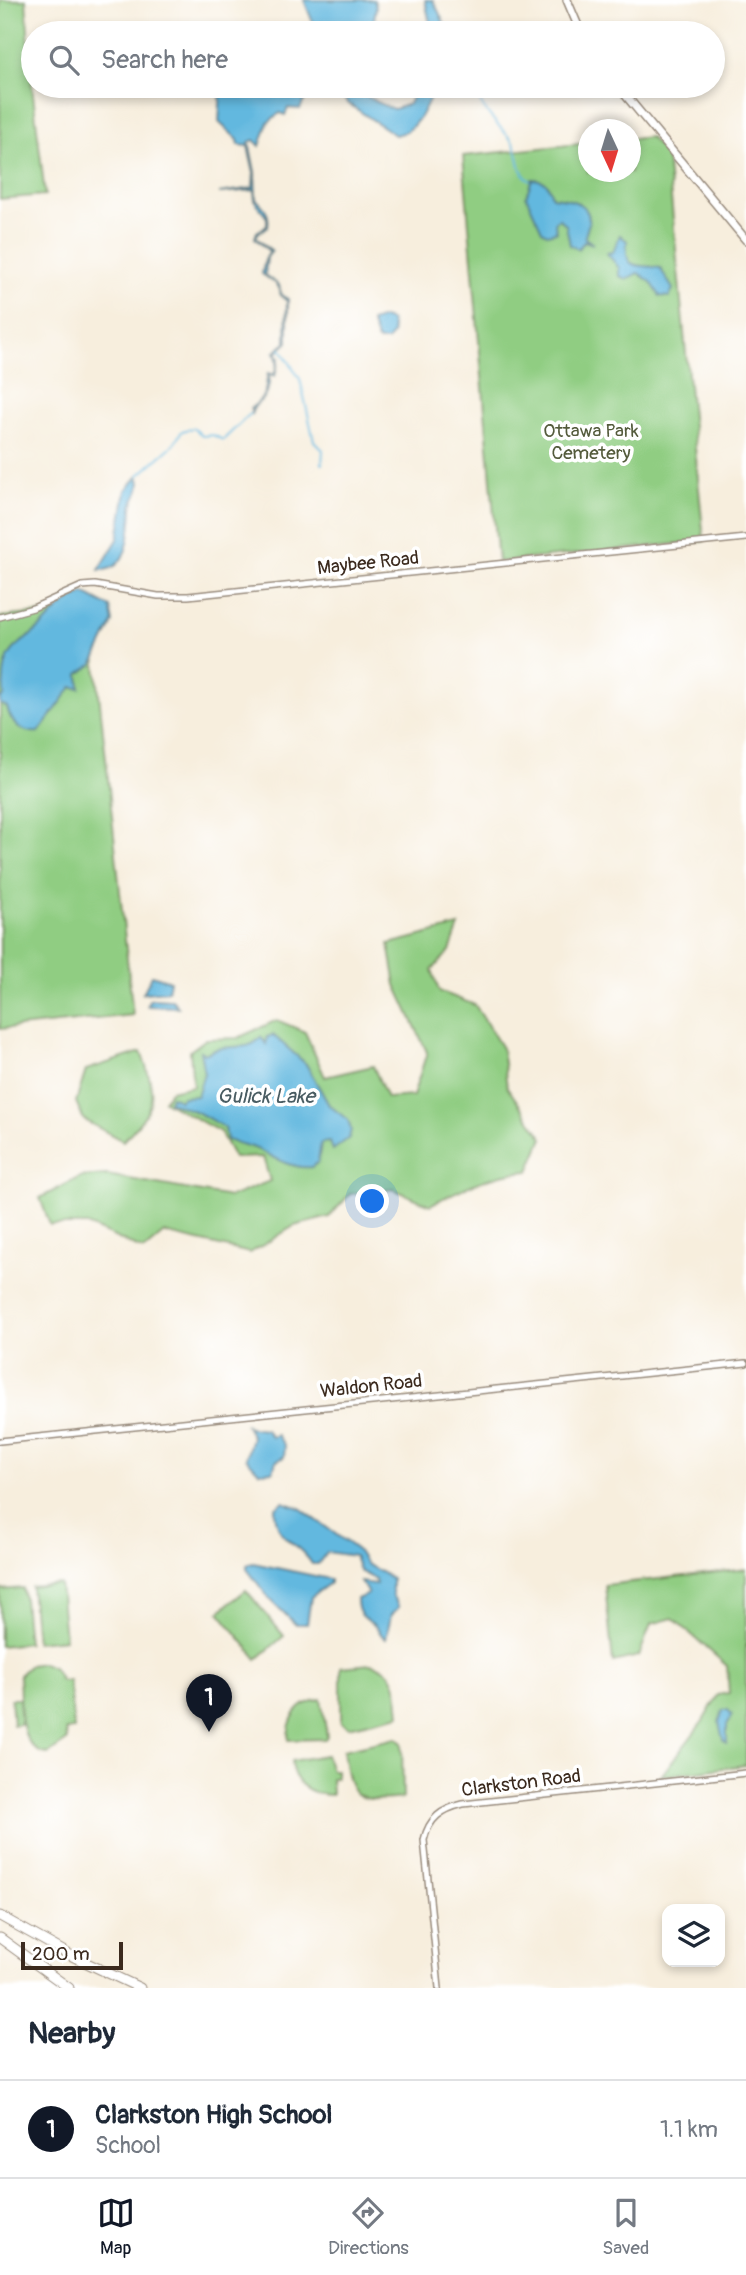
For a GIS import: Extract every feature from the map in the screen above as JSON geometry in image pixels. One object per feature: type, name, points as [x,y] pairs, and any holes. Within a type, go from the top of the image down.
[{"type":"highway","points":[[0,1916],[140,1988]]},
{"type":"highway","points":[[0,1938],[69,1988]]},
{"type":"main road","points":[[567,0],[576,21]]},
{"type":"main road","points":[[628,98],[746,240]]},
{"type":"street","name":"Maybee Road","points":[[0,617],[33,608],[75,587],[88,585],[158,596],[188,596],[746,538]]},
{"type":"street","name":"Waldon Road","points":[[0,1441],[746,1363]]},
{"type":"street","name":"Clarkston Road","points":[[439,1988],[424,1840],[428,1827],[442,1811],[463,1804],[746,1773]]},
{"type":"green space","points":[[0,0],[26,0],[27,21],[21,21],[21,98],[33,98],[45,195],[0,199]]},
{"type":"green space","name":"Ottawa Park Cemetery","points":[[650,137],[667,156],[704,541],[498,562],[463,156],[578,144],[578,182],[641,182],[641,138]]},
{"type":"green space","points":[[90,608],[133,1015],[0,1029],[0,617]]},
{"type":"green space","points":[[459,926],[450,951],[432,970],[439,991],[475,1005],[502,1048],[507,1087],[543,1138],[529,1171],[478,1182],[430,1205],[393,1189],[350,1194],[329,1217],[294,1226],[250,1253],[164,1233],[144,1250],[87,1225],[50,1225],[40,1198],[80,1177],[107,1175],[230,1197],[270,1181],[263,1157],[234,1158],[220,1132],[164,1101],[170,1091],[193,1086],[190,1051],[206,1039],[238,1038],[277,1020],[305,1032],[325,1077],[373,1066],[387,1098],[413,1096],[427,1052],[396,985],[389,944]]},
{"type":"green space","points":[[141,1052],[150,1080],[151,1100],[142,1119],[123,1141],[84,1120],[76,1102],[86,1070]]},
{"type":"green space","points":[[746,1569],[746,1765],[661,1776],[703,1721],[718,1695],[729,1693],[727,1666],[673,1618],[651,1624],[639,1656],[613,1662],[605,1585]]},
{"type":"green space","points":[[60,1584],[65,1639],[36,1642],[31,1587]]},
{"type":"green space","points":[[23,1588],[28,1643],[0,1646],[0,1590]]},
{"type":"green space","points":[[246,1590],[284,1636],[257,1659],[219,1612]]},
{"type":"green space","points":[[42,1663],[53,1667],[61,1681],[69,1680],[74,1729],[66,1730],[67,1741],[48,1754],[38,1751],[30,1744],[22,1723],[21,1710],[19,1675],[30,1665]]},
{"type":"green space","points":[[371,1664],[387,1671],[392,1677],[400,1715],[348,1727],[341,1722],[341,1667]]},
{"type":"green space","points":[[19,1698],[21,1724],[13,1725],[11,1699]]},
{"type":"green space","points":[[321,1699],[327,1736],[325,1739],[288,1740],[292,1718],[300,1707]]},
{"type":"green space","points":[[396,1738],[402,1743],[403,1798],[374,1799],[357,1794],[348,1778],[343,1750]]},
{"type":"green space","points":[[326,1755],[331,1770],[336,1770],[336,1778],[331,1778],[332,1795],[317,1793],[304,1787],[292,1769],[291,1761]]},
{"type":"water","points":[[304,0],[374,0],[376,7],[374,21],[312,21]]},
{"type":"water","points":[[425,0],[433,0],[443,21],[429,21]]},
{"type":"water","points":[[220,98],[305,99],[300,109],[288,108],[285,115],[280,113],[268,122],[260,146],[254,140],[249,142],[255,172],[256,199],[268,218],[268,226],[258,233],[256,238],[272,251],[267,257],[265,275],[268,278],[262,274],[265,259],[270,252],[255,238],[257,232],[267,226],[267,218],[255,201],[254,190],[219,193],[253,188],[254,173],[248,146],[239,145],[238,140],[219,122]]},
{"type":"water","points":[[344,98],[371,98],[394,109],[409,104],[412,98],[430,98],[416,123],[403,133],[395,135]]},
{"type":"water","points":[[532,179],[546,183],[552,197],[576,202],[585,209],[589,221],[585,238],[593,244],[585,241],[578,249],[570,245],[566,225],[559,219],[555,221],[556,232],[547,234],[542,231],[526,196]]},
{"type":"water","points":[[620,235],[627,241],[630,262],[639,266],[660,268],[673,289],[669,297],[660,296],[651,282],[638,273],[627,279],[619,276],[619,268],[607,253],[613,252]]},
{"type":"water","points":[[280,290],[282,296],[288,299],[288,342],[276,353],[279,357],[275,376],[269,374],[264,395],[268,373],[274,375],[276,369],[275,352],[286,343],[287,301],[281,296]]},
{"type":"water","points":[[383,318],[391,321],[393,334],[387,341],[378,341],[371,322]]},
{"type":"water","points":[[138,476],[140,484],[133,503],[129,537],[123,557],[109,569],[99,570],[118,539],[126,490]]},
{"type":"water","points":[[84,593],[110,607],[113,622],[93,664],[79,674],[80,688],[72,687],[39,732],[23,730],[12,719],[7,707],[0,704],[0,699],[4,696],[4,678],[9,655],[61,607]]},
{"type":"water","points":[[152,975],[170,981],[168,991],[143,993]]},
{"type":"water","points":[[149,1000],[172,1000],[178,1007],[147,1006]]},
{"type":"water","name":"Gulick Lake","points":[[273,1035],[306,1064],[329,1105],[348,1120],[351,1130],[349,1138],[333,1150],[330,1142],[321,1143],[318,1162],[312,1167],[291,1165],[255,1148],[227,1140],[225,1128],[197,1112],[169,1102],[171,1096],[180,1100],[182,1097],[197,1096],[204,1073],[200,1051],[205,1054],[221,1048],[242,1047],[261,1037],[266,1044],[267,1037]]},
{"type":"water","points":[[245,1424],[249,1428],[266,1430],[271,1437],[277,1435],[285,1446],[284,1457],[276,1461],[273,1471],[259,1472],[246,1458],[252,1437]]},
{"type":"water","points":[[283,1502],[300,1508],[357,1550],[366,1564],[392,1578],[392,1595],[399,1607],[391,1615],[386,1639],[362,1615],[357,1605],[357,1599],[368,1594],[361,1582],[376,1584],[375,1579],[359,1571],[354,1556],[327,1552],[318,1564],[312,1564],[279,1528],[275,1508]]},
{"type":"water","points":[[253,1563],[330,1579],[330,1583],[311,1597],[307,1624],[295,1624],[268,1597],[247,1569],[247,1565]]},
{"type":"water","points":[[723,1710],[728,1710],[732,1715],[727,1725],[727,1743],[723,1740],[719,1722]]},
{"type":"waterway","points":[[479,98],[489,115],[512,141],[523,172],[530,180]]},
{"type":"waterway","points":[[281,349],[300,379],[314,441],[323,450],[322,464]]},
{"type":"waterway","points":[[138,476],[173,445],[182,431],[194,428],[202,436],[213,435],[223,440],[250,414]]},
{"type":"place","name":"Clarkston High School","points":[[209,1732]]}]
